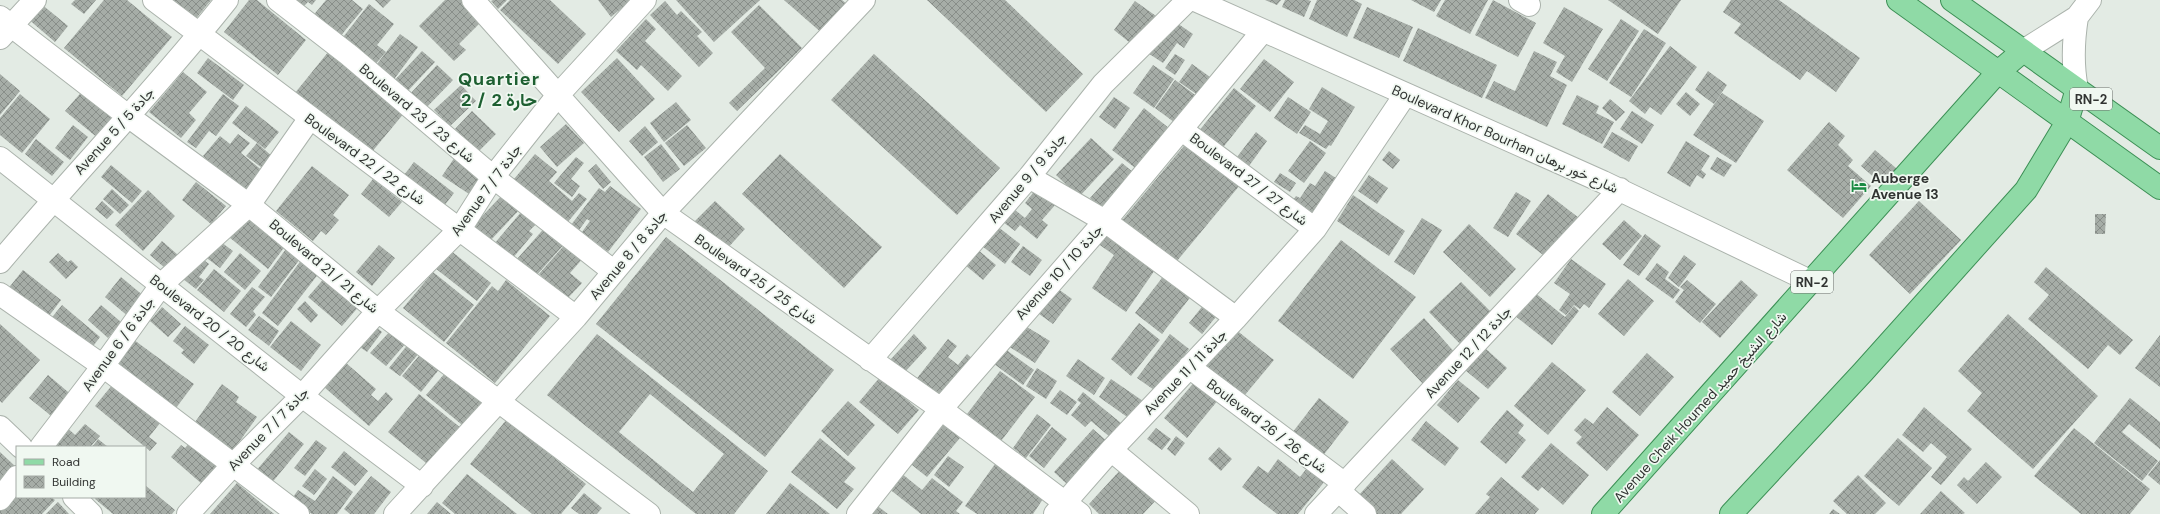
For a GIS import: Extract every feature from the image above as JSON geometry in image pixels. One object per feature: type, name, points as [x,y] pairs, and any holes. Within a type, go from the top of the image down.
[{"type":"main road","points":[[1898,0],[1997,73]]},
{"type":"main road","points":[[1952,0],[2022,51]]},
{"type":"main road","name":"Avenue Cheik Houmed شارع الشيخ حميد","points":[[1603,514],[1812,282],[1997,73],[2022,51]]},
{"type":"main road","name":"RN-2","points":[[2022,51],[2160,148]]},
{"type":"main road","name":"RN-2","points":[[1997,73],[2160,188]]},
{"type":"main road","name":"RN-2","points":[[1731,514],[1862,372],[2026,190],[2067,122],[2077,89]]},
{"type":"street","points":[[4,27],[35,0]]},
{"type":"street","name":"Boulevard 22 / شارع 22","points":[[154,0],[576,317]]},
{"type":"street","name":"Avenue 5 / جادة 5","points":[[0,262],[52,200],[199,35],[227,0]]},
{"type":"street","name":"Boulevard 23 / شارع 23","points":[[278,0],[349,55],[493,177],[614,271]]},
{"type":"street","name":"Boulevard 25 / شارع 25","points":[[473,0],[663,213],[941,409],[1067,510]]},
{"type":"street","name":"Avenue 7 / جادة 7","points":[[188,514],[232,466],[302,396],[378,311],[460,229],[493,177],[558,95],[645,0]]},
{"type":"street","name":"Avenue 8 / جادة 8","points":[[395,514],[576,317],[663,213],[864,0]]},
{"type":"street","name":"Avenue 9 / جادة 9","points":[[870,360],[1029,177],[1103,84],[1188,0]]},
{"type":"street","name":"Boulevard Khor Bourhan شارع خور برهان","points":[[1195,0],[1262,32],[1620,189],[1812,282]]},
{"type":"street","points":[[2022,51],[2077,17],[2090,0]]},
{"type":"street","points":[[2077,17],[2073,41],[2073,66],[2077,89]]},
{"type":"street","name":"Boulevard 21 / شارع 21","points":[[4,27],[249,205],[378,311],[498,403],[649,514]]},
{"type":"street","name":"Avenue 10 / جادة 10","points":[[858,514],[941,409],[1105,221],[1262,32]]},
{"type":"street","name":"Avenue 11 / جادة 11","points":[[1067,510],[1111,450],[1236,318],[1315,229],[1405,95]]},
{"type":"street","name":"Avenue 6 / جادة 6","points":[[42,446],[103,366],[162,284],[249,205],[310,118]]},
{"type":"street","name":"Boulevard 27 / شارع 27","points":[[1182,130],[1315,229]]},
{"type":"street","name":"Boulevard 20 / شارع 20","points":[[0,158],[52,200],[162,284],[302,396],[422,486]]},
{"type":"street","points":[[1029,177],[1105,221],[1236,318]]},
{"type":"street","name":"Avenue 12 / جادة 12","points":[[1316,514],[1342,488],[1620,189]]},
{"type":"street","points":[[0,294],[103,366],[232,466],[298,514]]},
{"type":"street","name":"Boulevard 26 / شارع 26","points":[[1189,367],[1342,488],[1365,514]]},
{"type":"street","points":[[0,427],[20,446]]},
{"type":"street","points":[[1111,450],[1188,514]]},
{"type":"street","points":[[0,499],[16,478]]},
{"type":"street","points":[[75,498],[92,514]]},
{"type":"building","points":[[75,0],[96,0],[84,14],[71,4]]},
{"type":"building","points":[[104,0],[127,0],[172,37],[122,96],[64,48]]},
{"type":"building","points":[[167,0],[211,0],[194,21]]},
{"type":"building","points":[[249,0],[257,0],[306,40],[278,75],[224,32]]},
{"type":"building","points":[[293,0],[316,0],[312,5],[308,2],[302,8]]},
{"type":"building","points":[[326,0],[352,0],[363,9],[338,39],[312,17]]},
{"type":"building","points":[[375,0],[391,0],[383,8]]},
{"type":"building","points":[[445,0],[463,0],[483,20],[459,44],[466,50],[454,61],[419,26]]},
{"type":"building","points":[[507,0],[498,9],[491,1]]},
{"type":"building","points":[[510,0],[550,0],[586,34],[558,64],[500,10]]},
{"type":"building","points":[[598,0],[630,0],[630,1],[611,17]]},
{"type":"building","points":[[676,0],[760,0],[714,42]]},
{"type":"building","points":[[784,0],[842,0],[848,5],[823,34]]},
{"type":"building","points":[[927,0],[1005,0],[1083,74],[1046,112]]},
{"type":"building","points":[[1265,0],[1281,0],[1277,5]]},
{"type":"building","points":[[1285,0],[1311,1],[1304,17],[1282,7]]},
{"type":"building","points":[[1317,0],[1354,0],[1362,4],[1347,37],[1309,19]]},
{"type":"building","points":[[1411,0],[1441,0],[1434,12]]},
{"type":"building","points":[[1445,0],[1488,0],[1470,34],[1436,16]]},
{"type":"building","points":[[1493,0],[1536,23],[1518,57],[1475,35]]},
{"type":"building","points":[[1608,0],[1681,0],[1658,34]]},
{"type":"building","points":[[1731,0],[1779,0],[1860,58],[1836,92],[1807,71],[1800,80],[1734,33],[1741,24],[1723,12]]},
{"type":"building","points":[[665,1],[677,15],[681,11],[702,32],[697,36],[713,53],[699,67],[650,15]]},
{"type":"building","points":[[1135,1],[1156,16],[1134,46],[1114,30]]},
{"type":"building","points":[[40,3],[68,26],[55,42],[27,18]]},
{"type":"building","points":[[369,4],[394,24],[377,45],[386,52],[373,67],[340,41]]},
{"type":"building","points":[[759,5],[802,48],[737,111],[729,103],[765,68],[731,32]]},
{"type":"building","points":[[1367,7],[1413,27],[1399,58],[1353,38]]},
{"type":"building","points":[[1564,7],[1603,29],[1572,82],[1556,72],[1565,56],[1543,43]]},
{"type":"building","points":[[646,19],[656,29],[645,41],[682,76],[668,91],[641,65],[637,70],[616,51]]},
{"type":"building","points":[[1171,19],[1193,34],[1184,48],[1177,43],[1163,63],[1148,53]]},
{"type":"building","points":[[1621,19],[1639,31],[1607,81],[1588,69]]},
{"type":"building","points":[[1418,28],[1497,65],[1482,98],[1403,61]]},
{"type":"building","points":[[1644,29],[1666,43],[1631,97],[1609,83]]},
{"type":"building","points":[[400,34],[418,47],[392,82],[374,68]]},
{"type":"building","points":[[1670,46],[1697,67],[1661,115],[1650,107],[1645,114],[1629,101]]},
{"type":"building","points":[[329,51],[405,112],[371,153],[295,93]]},
{"type":"building","points":[[422,51],[435,62],[405,94],[393,82]]},
{"type":"building","points":[[1534,51],[1557,62],[1550,76],[1567,85],[1547,127],[1485,98],[1494,81],[1515,91]]},
{"type":"building","points":[[874,54],[1000,168],[957,215],[831,100]]},
{"type":"building","points":[[1175,54],[1185,60],[1175,75],[1165,68]]},
{"type":"building","points":[[208,58],[244,85],[233,100],[197,73]]},
{"type":"building","points":[[617,58],[655,99],[619,132],[581,92]]},
{"type":"building","points":[[1264,59],[1294,82],[1270,112],[1240,89]]},
{"type":"building","points":[[1192,64],[1217,82],[1205,100],[1179,82]]},
{"type":"building","points":[[437,65],[453,80],[425,109],[410,94]]},
{"type":"building","points":[[1153,65],[1174,79],[1154,108],[1133,93]]},
{"type":"building","points":[[1708,71],[1727,85],[1714,104],[1695,90]]},
{"type":"building","points":[[183,72],[207,92],[189,113],[196,120],[181,138],[149,112]]},
{"type":"building","points":[[0,74],[20,91],[0,115]]},
{"type":"building","points":[[1175,80],[1202,100],[1182,128],[1155,108]]},
{"type":"building","points":[[461,85],[476,101],[450,126],[434,110]]},
{"type":"building","points":[[1322,87],[1355,107],[1331,146],[1329,145],[1326,149],[1299,133],[1305,125],[1320,134],[1328,121],[1309,109]]},
{"type":"building","points":[[85,88],[119,115],[99,139],[65,111]]},
{"type":"building","points":[[1234,88],[1256,106],[1221,150],[1198,132]]},
{"type":"building","points":[[1686,92],[1700,104],[1690,116],[1676,104]]},
{"type":"building","points":[[1722,93],[1764,121],[1736,163],[1693,135]]},
{"type":"building","points":[[20,94],[50,119],[22,153],[0,135],[0,118]]},
{"type":"building","points":[[223,94],[239,106],[216,136],[209,131],[196,148],[187,142]]},
{"type":"building","points":[[1577,95],[1599,106],[1596,113],[1614,122],[1602,144],[1562,124]]},
{"type":"building","points":[[1114,97],[1130,108],[1115,129],[1099,117]]},
{"type":"building","points":[[1288,97],[1311,112],[1297,134],[1274,118]]},
{"type":"building","points":[[1610,99],[1625,112],[1616,121],[1602,108]]},
{"type":"building","points":[[676,102],[691,120],[664,142],[650,123]]},
{"type":"building","points":[[246,106],[279,132],[265,149],[232,123]]},
{"type":"building","points":[[1144,108],[1175,133],[1143,174],[1112,150]]},
{"type":"building","points":[[472,111],[496,134],[479,151],[455,129]]},
{"type":"building","points":[[1632,111],[1654,125],[1642,144],[1620,129]]},
{"type":"building","points":[[1829,122],[1845,136],[1838,145],[1853,160],[1848,166],[1871,186],[1843,218],[1787,170]]},
{"type":"building","points":[[566,124],[584,143],[557,167],[540,147]]},
{"type":"building","points":[[73,125],[88,137],[70,160],[55,148]]},
{"type":"building","points":[[687,125],[706,148],[684,166],[665,143]]},
{"type":"building","points":[[645,126],[658,142],[642,156],[629,141]]},
{"type":"building","points":[[1256,132],[1267,141],[1249,166],[1237,157]]},
{"type":"building","points":[[1612,132],[1638,146],[1629,162],[1603,147]]},
{"type":"building","points":[[238,134],[250,143],[241,153],[265,173],[247,194],[203,156],[220,136],[230,144]]},
{"type":"building","points":[[1091,138],[1114,159],[1079,197],[1056,175]]},
{"type":"building","points":[[36,139],[64,162],[52,176],[25,154]]},
{"type":"building","points":[[1188,141],[1240,185],[1172,267],[1119,224]]},
{"type":"building","points":[[1310,141],[1326,153],[1304,183],[1288,171]]},
{"type":"building","points":[[1686,141],[1710,156],[1701,170],[1706,174],[1703,179],[1697,175],[1690,187],[1667,173]]},
{"type":"building","points":[[257,143],[274,158],[265,170],[246,156]]},
{"type":"building","points":[[661,144],[680,169],[663,182],[644,157]]},
{"type":"building","points":[[1875,150],[1897,169],[1883,185],[1861,166]]},
{"type":"building","points":[[1389,151],[1400,160],[1393,169],[1382,160]]},
{"type":"building","points":[[457,154],[483,179],[472,196],[442,176]]},
{"type":"building","points":[[535,154],[557,172],[549,181],[572,201],[579,193],[587,199],[567,223],[514,179]]},
{"type":"building","points":[[780,154],[882,247],[844,288],[742,194]]},
{"type":"building","points":[[576,157],[584,163],[571,179],[580,186],[572,197],[554,183]]},
{"type":"building","points":[[1717,157],[1732,165],[1724,177],[1710,169]]},
{"type":"building","points":[[414,162],[454,193],[441,210],[401,179]]},
{"type":"building","points":[[1122,163],[1134,173],[1102,209],[1090,198]]},
{"type":"building","points":[[596,164],[611,182],[603,189],[588,171]]},
{"type":"building","points":[[111,165],[142,191],[132,203],[101,177]]},
{"type":"building","points":[[312,166],[349,195],[333,215],[339,220],[326,235],[321,231],[313,241],[276,211]]},
{"type":"building","points":[[1325,171],[1339,180],[1312,221],[1289,206],[1296,196],[1300,198],[1310,183],[1315,186]]},
{"type":"building","points":[[1280,173],[1296,183],[1290,192],[1274,182]]},
{"type":"building","points":[[1369,175],[1388,188],[1377,204],[1358,191]]},
{"type":"building","points":[[373,179],[402,202],[389,217],[361,194]]},
{"type":"building","points":[[196,182],[226,206],[211,224],[182,200]]},
{"type":"building","points":[[610,186],[641,209],[608,252],[582,232],[590,221],[587,219],[579,230],[571,225],[599,188],[605,192]]},
{"type":"building","points":[[112,189],[129,205],[120,214],[103,199]]},
{"type":"building","points":[[1036,189],[1056,204],[1042,220],[1048,225],[1037,239],[1020,225],[1015,231],[1003,222],[1014,209],[1025,218],[1032,209],[1025,203]]},
{"type":"building","points":[[148,190],[175,216],[143,251],[115,225]]},
{"type":"building","points":[[1516,192],[1531,201],[1508,237],[1493,228]]},
{"type":"building","points":[[504,193],[521,208],[489,242],[472,227]]},
{"type":"building","points":[[1548,194],[1579,218],[1547,258],[1516,234]]},
{"type":"building","points":[[1353,195],[1405,231],[1389,256],[1337,221]]},
{"type":"building","points":[[102,201],[114,212],[107,219],[95,209]]},
{"type":"building","points":[[715,201],[745,229],[725,251],[694,222]]},
{"type":"building","points":[[1919,201],[1961,240],[1910,294],[1869,255]]},
{"type":"building","points":[[522,211],[536,224],[529,231],[533,234],[512,259],[494,244]]},
{"type":"building","points":[[248,214],[286,245],[268,269],[229,237]]},
{"type":"building","points":[[2095,214],[2106,214],[2105,234],[2095,234]]},
{"type":"building","points":[[1422,218],[1442,230],[1414,275],[1394,262]]},
{"type":"building","points":[[1624,220],[1642,236],[1620,260],[1602,244]]},
{"type":"building","points":[[548,224],[567,241],[536,276],[517,259]]},
{"type":"building","points":[[1469,224],[1516,269],[1490,297],[1443,252]]},
{"type":"building","points":[[997,226],[1020,244],[1005,264],[982,246]]},
{"type":"building","points":[[1102,230],[1157,267],[1126,312],[1092,288],[1114,255],[1094,241]]},
{"type":"building","points":[[1645,234],[1661,246],[1639,276],[1623,265]]},
{"type":"building","points":[[666,237],[834,370],[765,457],[596,324]]},
{"type":"building","points":[[217,239],[233,251],[220,268],[204,256]]},
{"type":"building","points":[[1341,240],[1416,297],[1353,379],[1278,321]]},
{"type":"building","points":[[162,241],[178,255],[165,268],[150,255]]},
{"type":"building","points":[[568,241],[585,256],[570,273],[582,283],[567,299],[539,274]]},
{"type":"building","points":[[379,245],[395,258],[372,286],[356,272]]},
{"type":"building","points":[[1023,246],[1042,260],[1030,276],[1011,262]]},
{"type":"building","points":[[286,249],[300,259],[271,297],[258,287]]},
{"type":"building","points":[[977,249],[996,265],[983,280],[964,264]]},
{"type":"building","points":[[450,250],[491,283],[477,301],[435,268]]},
{"type":"building","points":[[58,253],[68,262],[71,260],[78,267],[66,279],[49,262]]},
{"type":"building","points":[[240,253],[261,271],[245,290],[224,272]]},
{"type":"building","points":[[305,255],[323,268],[278,326],[262,313]]},
{"type":"building","points":[[1684,255],[1696,264],[1679,287],[1668,278]]},
{"type":"building","points":[[201,258],[209,264],[199,277],[204,280],[196,289],[183,279]]},
{"type":"building","points":[[1571,259],[1606,284],[1589,308],[1584,304],[1580,309],[1574,305],[1566,315],[1559,310],[1570,294],[1554,283]]},
{"type":"building","points":[[1657,263],[1669,272],[1665,279],[1680,290],[1673,299],[1645,279]]},
{"type":"building","points":[[2046,267],[2133,340],[2120,355],[2108,345],[2088,369],[2028,319],[2049,295],[2034,282]]},
{"type":"building","points":[[214,269],[241,291],[224,312],[197,290]]},
{"type":"building","points":[[23,270],[61,300],[46,320],[7,290]]},
{"type":"building","points":[[433,272],[474,305],[444,342],[403,308]]},
{"type":"building","points":[[1165,274],[1192,295],[1162,334],[1135,313]]},
{"type":"building","points":[[327,275],[361,304],[342,326],[308,297]]},
{"type":"building","points":[[121,277],[145,297],[129,317],[105,297]]},
{"type":"building","points":[[1628,279],[1654,301],[1624,336],[1598,314]]},
{"type":"building","points":[[506,280],[550,316],[495,383],[446,343],[492,286],[498,291]]},
{"type":"building","points":[[1687,280],[1716,304],[1700,323],[1675,302],[1684,290],[1680,287]]},
{"type":"building","points":[[1741,280],[1758,295],[1720,338],[1702,322]]},
{"type":"building","points":[[1461,282],[1497,318],[1465,349],[1429,312]]},
{"type":"building","points":[[1054,286],[1072,299],[1053,324],[1035,311]]},
{"type":"building","points":[[252,287],[265,297],[253,311],[256,315],[246,327],[230,314]]},
{"type":"building","points":[[1534,292],[1565,317],[1574,306],[1579,311],[1552,345],[1514,315]]},
{"type":"building","points":[[305,301],[318,315],[311,323],[297,309]]},
{"type":"building","points":[[1205,303],[1219,313],[1202,334],[1189,323]]},
{"type":"building","points":[[62,305],[100,337],[88,353],[49,321]]},
{"type":"building","points":[[101,305],[121,322],[108,338],[88,320]]},
{"type":"building","points":[[162,307],[181,324],[168,337],[150,321]]},
{"type":"building","points":[[2008,314],[2098,396],[2033,469],[1967,411],[1982,393],[1958,371]]},
{"type":"building","points":[[259,316],[279,331],[269,346],[248,330]]},
{"type":"building","points":[[1424,318],[1457,355],[1424,385],[1390,349]]},
{"type":"building","points":[[291,321],[321,345],[301,371],[270,347]]},
{"type":"building","points":[[1139,323],[1160,340],[1131,376],[1111,359]]},
{"type":"building","points":[[0,324],[40,360],[2,403],[0,401]]},
{"type":"building","points":[[373,324],[382,332],[367,352],[357,345]]},
{"type":"building","points":[[1022,324],[1050,341],[1035,363],[1008,346]]},
{"type":"building","points":[[185,326],[209,345],[194,364],[181,353],[184,350],[173,341]]},
{"type":"building","points":[[392,329],[407,342],[386,366],[370,353]]},
{"type":"building","points":[[1235,329],[1274,360],[1244,396],[1205,365]]},
{"type":"building","points":[[597,334],[768,471],[734,514],[696,514],[547,395]],"holes":[[[650,394],[724,454],[693,492],[619,432]]]},
{"type":"building","points":[[914,334],[927,348],[904,373],[890,360]]},
{"type":"building","points":[[1170,334],[1189,349],[1157,392],[1137,378]]},
{"type":"building","points":[[2160,335],[2160,387],[2135,368]]},
{"type":"building","points":[[130,337],[194,384],[173,412],[109,364]]},
{"type":"building","points":[[948,339],[957,346],[948,357],[958,365],[967,354],[973,359],[939,402],[914,382]]},
{"type":"building","points":[[409,343],[420,352],[400,376],[389,368]]},
{"type":"building","points":[[1485,348],[1507,368],[1488,389],[1465,370]]},
{"type":"building","points":[[1005,349],[1034,370],[1023,385],[994,364]]},
{"type":"building","points":[[423,351],[441,367],[421,392],[402,376]]},
{"type":"building","points":[[1647,353],[1674,377],[1640,416],[1612,392]]},
{"type":"building","points":[[1078,359],[1105,378],[1094,395],[1066,376]]},
{"type":"building","points":[[1552,362],[1586,390],[1548,435],[1514,406]]},
{"type":"building","points":[[346,363],[376,389],[371,395],[378,401],[386,392],[393,399],[369,426],[324,387]]},
{"type":"building","points":[[1037,368],[1057,381],[1046,399],[1026,386]]},
{"type":"building","points":[[1000,371],[1035,397],[1001,441],[967,414]]},
{"type":"building","points":[[446,372],[487,406],[467,429],[426,395]]},
{"type":"building","points":[[48,375],[74,397],[55,419],[29,398]]},
{"type":"building","points":[[880,377],[919,410],[898,434],[859,402]]},
{"type":"building","points":[[117,379],[164,418],[149,437],[157,443],[150,451],[146,446],[144,446],[95,406]]},
{"type":"building","points":[[1111,379],[1143,401],[1130,419],[1099,397]]},
{"type":"building","points":[[1196,380],[1219,399],[1187,438],[1164,418]]},
{"type":"building","points":[[1458,380],[1480,398],[1458,423],[1437,405]]},
{"type":"building","points":[[222,384],[239,397],[236,402],[257,417],[231,453],[193,425]]},
{"type":"building","points":[[1060,390],[1077,402],[1067,415],[1050,403]]},
{"type":"building","points":[[1083,392],[1121,423],[1110,437],[1091,421],[1085,427],[1071,415],[1081,403],[1077,400]]},
{"type":"building","points":[[419,394],[462,429],[431,467],[388,432]]},
{"type":"building","points":[[1319,398],[1349,422],[1322,457],[1292,433]]},
{"type":"building","points":[[2130,398],[2160,422],[2160,449],[2129,424],[2122,432],[2158,461],[2142,481],[2094,443]]},
{"type":"building","points":[[848,401],[875,425],[848,456],[821,431]]},
{"type":"building","points":[[1607,407],[1639,435],[1607,471],[1576,443],[1582,437],[1574,430],[1585,418],[1593,424]]},
{"type":"building","points":[[1924,407],[1972,449],[1941,485],[1931,477],[1947,457],[1931,443],[1923,452],[1902,435]]},
{"type":"building","points":[[1507,410],[1524,425],[1518,433],[1526,440],[1506,464],[1480,442]]},
{"type":"building","points":[[1037,414],[1051,425],[1026,458],[1013,448]]},
{"type":"building","points":[[507,419],[586,484],[561,514],[532,514],[470,464]]},
{"type":"building","points":[[940,421],[960,438],[927,477],[907,461]]},
{"type":"building","points":[[1426,421],[1459,448],[1445,466],[1411,440]]},
{"type":"building","points":[[85,424],[100,436],[91,446],[46,446],[64,425],[75,435]]},
{"type":"building","points":[[1052,427],[1067,439],[1044,468],[1029,456]]},
{"type":"building","points":[[1156,428],[1171,439],[1162,450],[1147,439]]},
{"type":"building","points":[[2074,428],[2150,489],[2130,514],[2081,514],[2034,476]]},
{"type":"building","points":[[1093,429],[1108,442],[1069,486],[1054,472]]},
{"type":"building","points":[[289,432],[304,444],[270,485],[255,472]]},
{"type":"building","points":[[1176,436],[1185,443],[1175,456],[1167,449]]},
{"type":"building","points":[[820,438],[856,468],[844,482],[854,489],[837,509],[791,472]]},
{"type":"building","points":[[1898,438],[1932,468],[1899,506],[1864,476]]},
{"type":"building","points":[[98,439],[107,446],[93,446]]},
{"type":"building","points":[[316,440],[327,448],[305,476],[294,468]]},
{"type":"building","points":[[191,441],[218,465],[202,484],[171,457],[181,445],[185,448]]},
{"type":"building","points":[[1551,443],[1589,475],[1563,505],[1542,487],[1538,491],[1521,477]]},
{"type":"building","points":[[1219,447],[1232,459],[1221,471],[1208,459]]},
{"type":"building","points":[[344,451],[368,471],[355,486],[331,467]]},
{"type":"building","points":[[0,452],[16,467],[0,484]]},
{"type":"building","points":[[948,456],[964,467],[949,487],[934,475]]},
{"type":"building","points":[[1278,459],[1300,477],[1307,468],[1325,481],[1298,514],[1277,514],[1242,487],[1258,466],[1268,473]]},
{"type":"building","points":[[1392,459],[1424,489],[1401,514],[1377,514],[1358,496]]},
{"type":"building","points":[[2160,460],[2160,485],[2148,475]]},
{"type":"building","points":[[1986,462],[2002,477],[1977,504],[1957,485],[1964,477],[1968,481]]},
{"type":"building","points":[[995,464],[1043,499],[1033,514],[977,514],[965,506]]},
{"type":"building","points":[[1123,467],[1158,498],[1143,514],[1099,514],[1089,504]]},
{"type":"building","points":[[315,469],[327,479],[314,495],[302,486]]},
{"type":"building","points":[[901,473],[922,490],[932,478],[963,502],[956,511],[960,514],[921,514],[888,488]]},
{"type":"building","points":[[467,474],[517,514],[455,514],[442,503]]},
{"type":"building","points":[[1858,475],[1886,503],[1875,514],[1847,514],[1833,501]]},
{"type":"building","points":[[333,476],[353,492],[337,514],[312,514],[291,500],[298,490],[315,501]]},
{"type":"building","points":[[371,476],[391,492],[374,514],[350,514],[344,509]]},
{"type":"building","points":[[1501,477],[1539,509],[1535,514],[1475,514],[1490,497],[1486,494]]},
{"type":"building","points":[[237,483],[274,514],[210,514]]},
{"type":"building","points":[[790,483],[830,514],[766,514]]},
{"type":"building","points":[[146,486],[175,510],[172,514],[113,514],[95,499],[146,498]]},
{"type":"building","points":[[1941,491],[1965,513],[1920,514]]},
{"type":"building","points":[[16,493],[16,498],[52,498],[55,500],[42,514],[0,514],[0,510]]},
{"type":"building","points":[[584,493],[602,508],[597,514],[579,514],[571,508]]},
{"type":"building","points":[[871,501],[888,514],[861,514]]},
{"type":"building","points":[[58,502],[69,514],[46,514]]},
{"type":"building","points":[[437,502],[451,514],[427,514]]},
{"type":"building","points":[[1833,509],[1840,514],[1829,514]]},
{"type":"place","name":"Auberge Avenue 13","points":[[1859,186]]},
{"type":"district","name":"Quartier 2 / حارة 2","points":[[499,89]]}]
